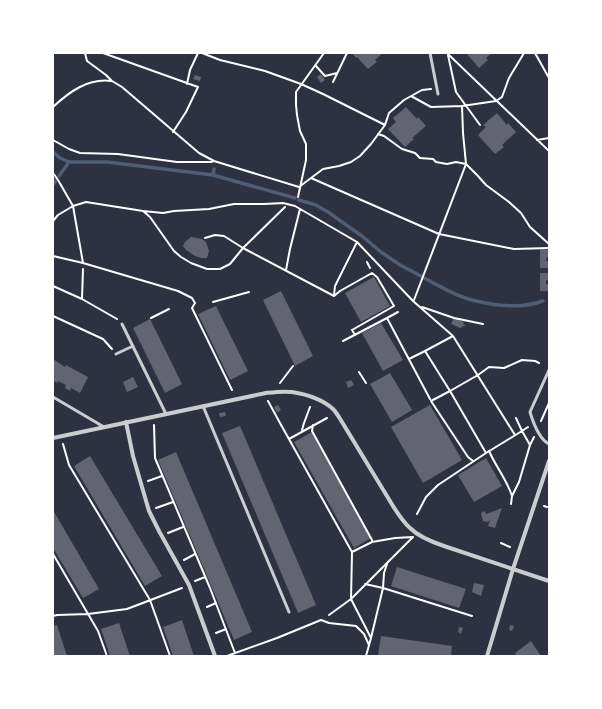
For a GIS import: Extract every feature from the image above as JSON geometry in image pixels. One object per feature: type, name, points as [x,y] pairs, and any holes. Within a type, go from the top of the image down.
[{"type":"street","points":[[53,438],[266,393],[291,392],[322,401],[333,409],[400,517],[411,529],[429,540],[444,546],[549,581]]},
{"type":"street","points":[[126,422],[133,456],[149,511],[189,585],[215,656]]},
{"type":"street","points":[[487,656],[513,569],[549,461]]},
{"type":"lane","points":[[430,53],[438,94]]},
{"type":"lane","points":[[122,324],[166,414]]},
{"type":"lane","points":[[116,354],[133,346]]},
{"type":"lane","points":[[549,370],[530,412],[534,424],[544,441],[549,444]]},
{"type":"lane","points":[[53,397],[104,427]]},
{"type":"lane","points":[[203,406],[289,612]]},
{"type":"path","points":[[85,53],[87,61],[122,87],[199,154],[214,161],[299,186]]},
{"type":"path","points":[[103,53],[198,87],[186,112],[173,132]]},
{"type":"path","points":[[188,84],[190,70],[198,53]]},
{"type":"path","points":[[202,53],[220,60],[265,71],[301,84],[385,125]]},
{"type":"path","points":[[298,197],[299,186],[306,160],[306,144],[300,131],[296,105],[296,92],[324,53]]},
{"type":"path","points":[[333,82],[347,53]]},
{"type":"path","points":[[411,96],[431,107],[467,106],[496,101],[502,97],[509,78],[524,53]]},
{"type":"path","points":[[536,53],[549,78]]},
{"type":"path","points":[[480,125],[456,92],[448,54],[549,151]]},
{"type":"path","points":[[315,65],[325,76],[337,73]]},
{"type":"path","points":[[53,107],[68,94],[85,84],[102,80],[112,81]]},
{"type":"path","points":[[299,186],[323,169],[352,162],[360,156],[385,125],[389,113],[404,100],[422,90]]},
{"type":"path","points":[[414,301],[466,164],[462,106]]},
{"type":"path","points":[[378,134],[384,136],[402,149],[414,153],[420,158],[433,159],[436,162],[447,164],[456,162],[466,164],[486,185],[521,213],[530,227],[549,244]]},
{"type":"path","points":[[537,140],[549,138]]},
{"type":"path","points":[[53,140],[80,153],[118,154],[177,162],[214,161]]},
{"type":"path","points":[[53,173],[73,206],[83,263]]},
{"type":"path","points":[[311,178],[439,234],[514,249],[549,248]]},
{"type":"path","points":[[53,221],[58,215],[73,206],[86,202],[163,213],[209,209],[234,204],[283,203],[295,206],[357,242],[414,301],[453,336],[515,435]]},
{"type":"path","points":[[143,211],[150,217],[174,251],[191,263],[207,269],[220,269],[230,264],[243,248],[285,207]]},
{"type":"path","points":[[286,271],[300,209]]},
{"type":"path","points":[[205,238],[215,235],[224,236],[243,248],[334,296]]},
{"type":"path","points":[[334,296],[335,286],[357,242]]},
{"type":"path","points":[[53,256],[83,263],[178,291],[192,298],[195,303],[192,308],[232,390]]},
{"type":"path","points":[[367,262],[370,268]]},
{"type":"path","points":[[82,299],[83,270]]},
{"type":"path","points":[[334,296],[372,273],[377,277],[394,306],[352,330],[355,335]]},
{"type":"path","points":[[53,286],[82,299],[117,318],[122,324]]},
{"type":"path","points":[[213,302],[249,292]]},
{"type":"path","points":[[421,307],[454,318],[483,324]]},
{"type":"path","points":[[151,318],[169,309]]},
{"type":"path","points":[[343,341],[398,312]]},
{"type":"path","points":[[53,316],[103,339],[116,354]]},
{"type":"path","points":[[387,318],[430,399]]},
{"type":"path","points":[[409,359],[453,336]]},
{"type":"path","points":[[425,351],[486,453]]},
{"type":"path","points":[[473,461],[468,457],[431,401],[478,375],[489,367],[504,368],[522,360],[539,363]]},
{"type":"path","points":[[280,383],[293,366]]},
{"type":"path","points":[[359,372],[366,383]]},
{"type":"path","points":[[268,400],[352,552],[351,599],[371,638]]},
{"type":"path","points":[[302,431],[310,407]]},
{"type":"path","points":[[289,438],[327,418]]},
{"type":"path","points":[[511,504],[512,496],[519,482],[530,445],[516,418]]},
{"type":"path","points":[[154,423],[155,458],[216,603],[235,653]]},
{"type":"path","points":[[313,425],[312,431],[372,542]]},
{"type":"path","points":[[417,514],[426,497],[438,485],[473,461],[522,431]]},
{"type":"path","points":[[62,442],[69,464],[150,600],[170,656]]},
{"type":"path","points":[[486,453],[489,451],[508,485],[512,496]]},
{"type":"path","points":[[148,481],[162,476]]},
{"type":"path","points":[[156,508],[173,502]]},
{"type":"path","points":[[167,533],[183,527]]},
{"type":"path","points":[[329,615],[351,599],[413,537],[372,542],[352,552]]},
{"type":"path","points":[[501,543],[510,547]]},
{"type":"path","points":[[53,554],[98,631],[107,656]]},
{"type":"path","points":[[183,560],[195,554]]},
{"type":"path","points":[[366,656],[384,588],[384,573],[387,563]]},
{"type":"path","points":[[195,581],[205,578]]},
{"type":"path","points":[[365,584],[384,588],[472,616]]},
{"type":"path","points":[[53,616],[88,614],[127,609],[189,585]]},
{"type":"path","points":[[206,607],[216,603]]},
{"type":"path","points":[[226,656],[322,620],[329,623],[356,626],[364,634],[369,645]]},
{"type":"path","points":[[216,633],[226,629]]},
{"type":"building","points":[[352,53],[383,53],[375,60],[377,62],[368,69]]},
{"type":"building","points":[[466,53],[492,53],[486,58],[488,60],[479,68]]},
{"type":"building","points":[[321,74],[325,80],[321,83],[317,77]]},
{"type":"building","points":[[195,75],[201,77],[200,81],[193,79]]},
{"type":"building","points":[[406,107],[426,126],[412,138],[414,139],[405,147],[388,129],[396,122],[393,118]]},
{"type":"building","points":[[497,113],[507,125],[508,123],[516,132],[502,145],[504,147],[495,154],[478,135],[486,127],[483,125]]},
{"type":"building","points":[[191,237],[202,239],[206,242],[209,251],[207,258],[195,256],[186,250],[183,246]]},
{"type":"building","points":[[540,249],[549,250],[549,257],[547,257],[546,261],[549,261],[549,268],[540,268]]},
{"type":"building","points":[[540,273],[549,273],[549,281],[546,280],[546,284],[549,284],[549,291],[540,291]]},
{"type":"building","points":[[374,277],[390,306],[361,322],[345,293]]},
{"type":"building","points":[[281,291],[313,356],[295,366],[263,300]]},
{"type":"building","points":[[216,306],[248,371],[230,380],[198,314]]},
{"type":"building","points":[[454,318],[464,322],[463,324],[466,325],[460,328],[451,324]]},
{"type":"building","points":[[150,319],[182,384],[165,393],[133,328]]},
{"type":"building","points":[[381,323],[403,360],[383,371],[362,333]]},
{"type":"building","points":[[53,359],[65,367],[66,365],[88,377],[80,393],[71,388],[70,391],[65,388],[66,385],[58,381],[57,383],[53,380]]},
{"type":"building","points":[[390,373],[412,410],[392,422],[370,384]]},
{"type":"building","points":[[133,377],[138,387],[127,392],[123,382]]},
{"type":"building","points":[[351,380],[354,385],[348,388],[346,382]]},
{"type":"building","points":[[278,405],[281,410],[277,413],[274,407]]},
{"type":"building","points":[[430,405],[462,460],[423,483],[391,427]]},
{"type":"building","points":[[225,412],[226,416],[220,417],[219,413]]},
{"type":"building","points":[[240,426],[316,605],[298,613],[222,433]]},
{"type":"building","points":[[312,432],[371,538],[354,548],[294,442]]},
{"type":"building","points":[[176,452],[252,632],[234,640],[158,460]]},
{"type":"building","points":[[90,456],[162,576],[145,586],[74,466]]},
{"type":"building","points":[[486,458],[502,486],[474,502],[458,475]]},
{"type":"building","points":[[502,508],[495,528],[488,526],[490,520],[488,522],[483,521],[481,513],[485,511],[486,514]]},
{"type":"building","points":[[53,510],[99,589],[83,598],[53,548]]},
{"type":"building","points":[[397,567],[466,589],[459,608],[391,586]]},
{"type":"building","points":[[474,583],[484,585],[481,596],[472,592]]},
{"type":"building","points":[[182,620],[194,656],[173,656],[163,627]]},
{"type":"building","points":[[119,623],[130,656],[110,656],[101,629]]},
{"type":"building","points":[[57,625],[67,656],[53,656],[53,626]]},
{"type":"building","points":[[510,625],[514,626],[512,631],[509,630]]},
{"type":"building","points":[[459,627],[463,628],[461,634],[458,632]]},
{"type":"building","points":[[381,636],[452,646],[451,656],[378,655]]},
{"type":"building","points":[[531,641],[541,656],[517,656],[515,653]]},
{"type":"waterway","points":[[53,152],[60,158],[69,162],[107,162],[213,175],[295,198]]},
{"type":"waterway","points":[[59,176],[69,162]]},
{"type":"waterway","points":[[213,175],[214,169]]},
{"type":"waterway","points":[[53,185],[56,180]]},
{"type":"waterway","points":[[299,200],[316,205],[328,212],[362,236],[381,252],[400,265],[421,276]]},
{"type":"waterway","points":[[424,278],[460,296],[481,302],[517,306],[535,304],[543,301]]}]
